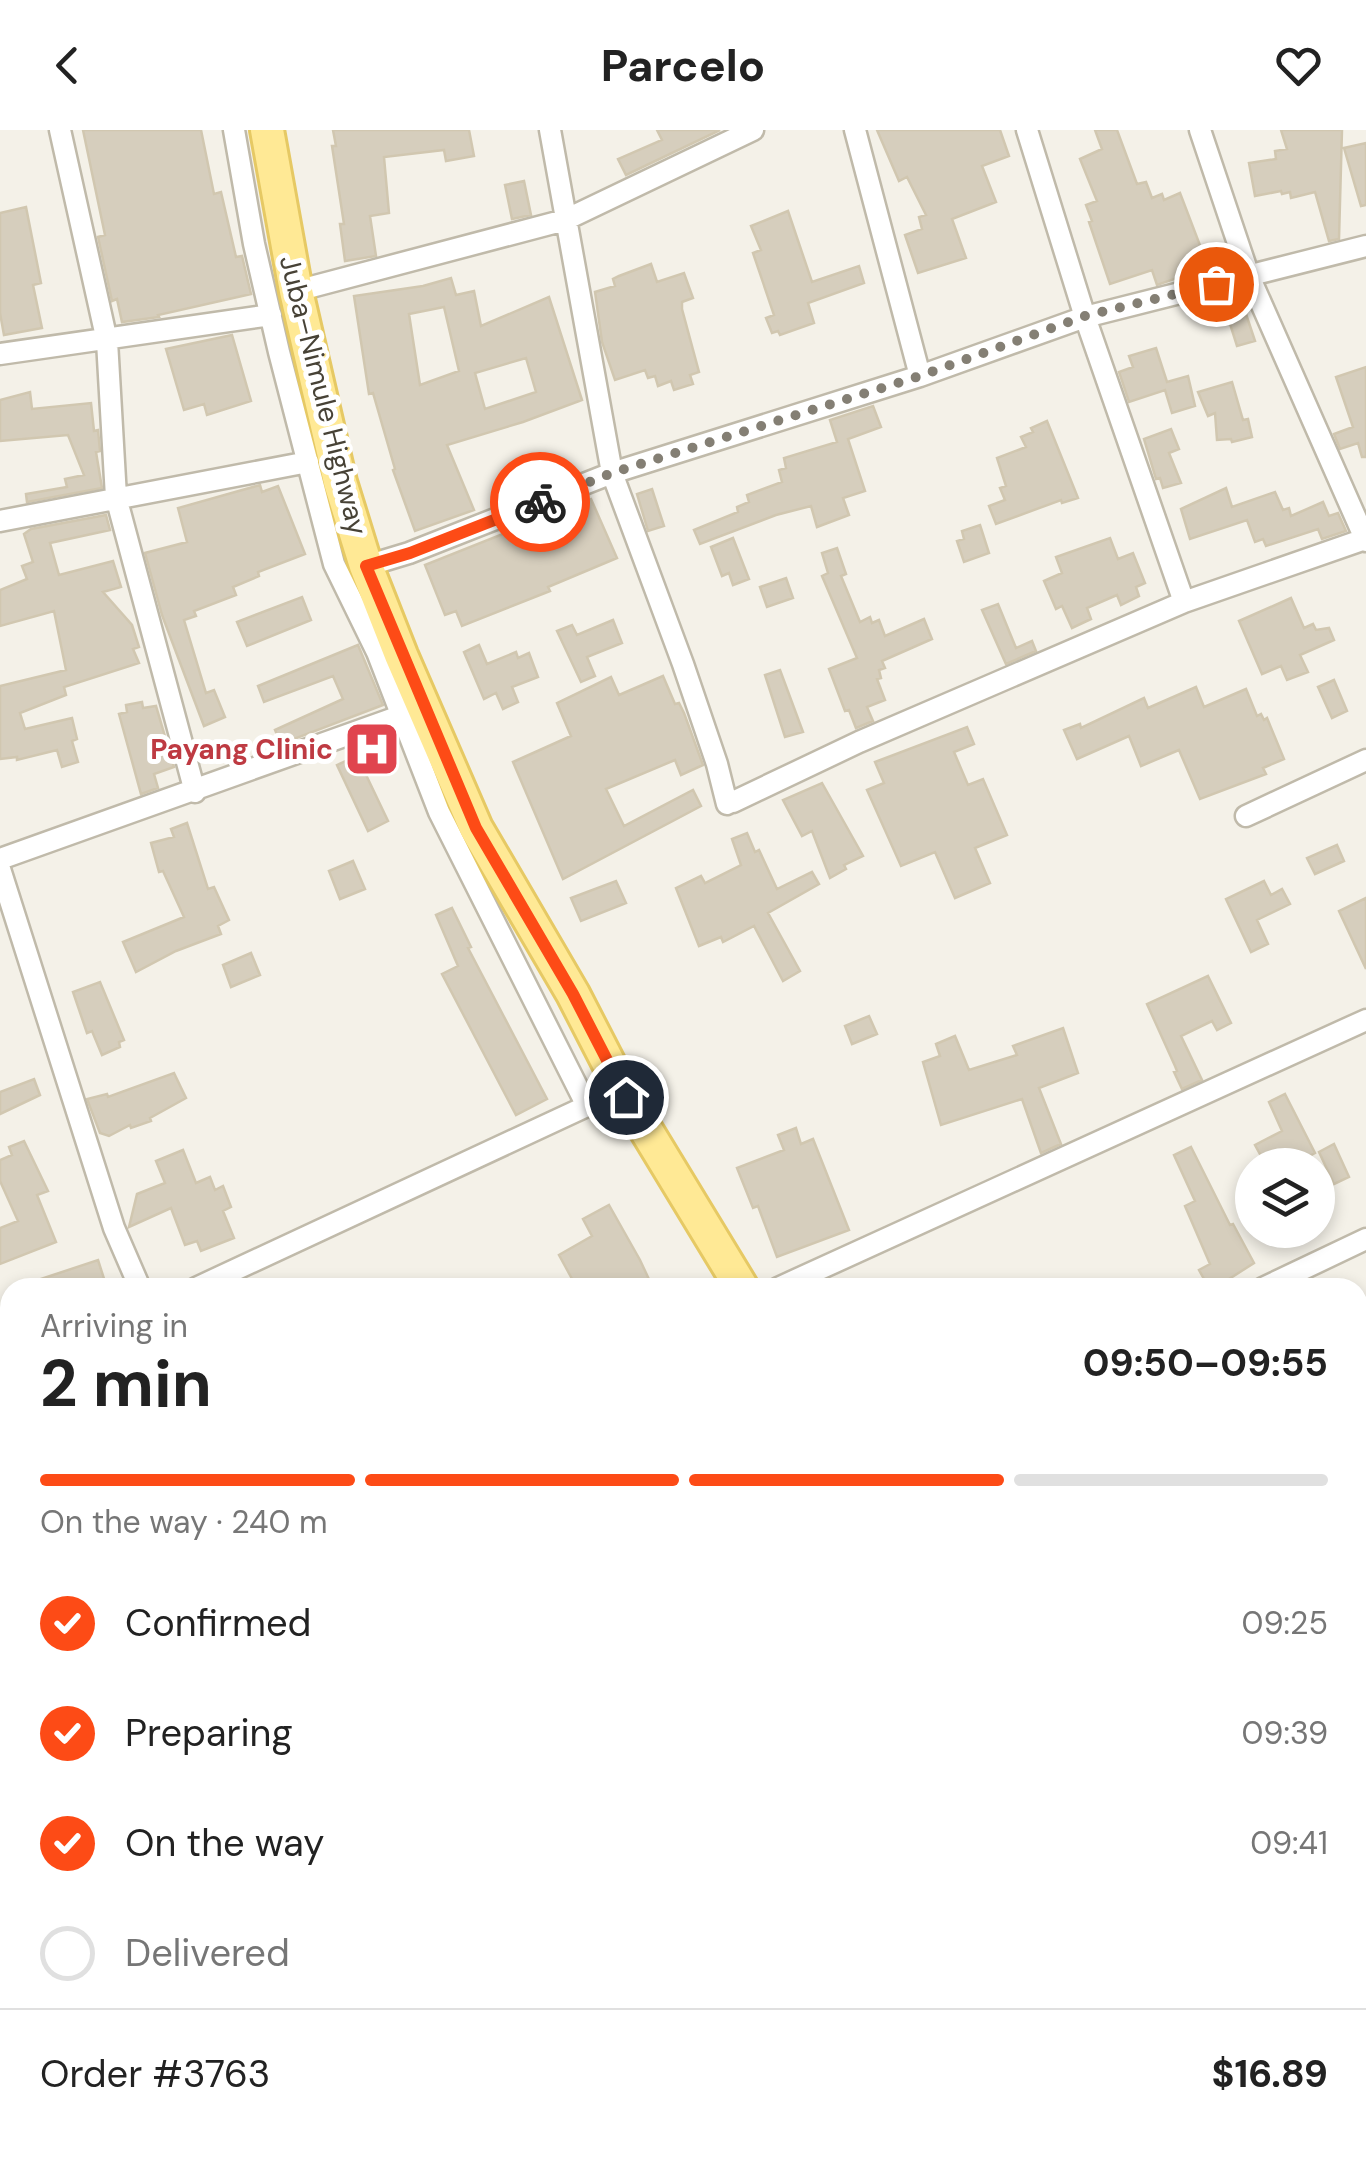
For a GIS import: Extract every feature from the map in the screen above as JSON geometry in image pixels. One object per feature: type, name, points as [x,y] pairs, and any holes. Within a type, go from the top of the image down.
[{"type":"main road","name":"Juba–Nimule Highway","points":[[268,130],[296,291],[340,482],[366,566],[476,828],[573,994],[626,1097],[736,1278]]},
{"type":"street","points":[[60,130],[107,340],[116,497],[195,792]]},
{"type":"street","points":[[234,130],[270,315],[334,564],[378,652],[439,812],[588,1106]]},
{"type":"street","points":[[550,130],[612,473],[730,803],[859,742],[1184,602],[1366,540],[1249,276],[1200,130]]},
{"type":"street","points":[[296,291],[565,220],[753,130]]},
{"type":"street","points":[[856,130],[920,376]]},
{"type":"street","points":[[1027,130],[1085,316],[1184,602]]},
{"type":"street","points":[[366,566],[410,553],[612,473],[920,376],[1085,316],[1366,246]]},
{"type":"street","points":[[0,354],[270,315]]},
{"type":"street","points":[[0,521],[308,462]]},
{"type":"street","points":[[0,859],[403,715]]},
{"type":"street","points":[[1246,816],[1366,760]]},
{"type":"street","points":[[0,869],[114,1228],[136,1278]]},
{"type":"street","points":[[800,1278],[1366,1020]]},
{"type":"street","points":[[218,1278],[588,1106],[626,1097]]},
{"type":"street","points":[[1285,1278],[1366,1239]]},
{"type":"building","points":[[83,130],[201,130],[214,194],[221,192],[236,257],[242,256],[251,294],[122,322],[117,299],[112,301],[98,237],[105,235]]},
{"type":"building","points":[[333,130],[469,130],[474,156],[446,161],[444,150],[384,157],[389,213],[370,216],[376,256],[345,261]]},
{"type":"building","points":[[657,130],[720,130],[626,175],[618,159],[662,140]]},
{"type":"building","points":[[877,130],[1000,130],[1009,156],[982,166],[996,202],[952,219],[966,258],[918,273],[905,235],[922,229],[919,217],[926,215],[907,177],[899,181]]},
{"type":"building","points":[[1095,130],[1117,130],[1137,184],[1146,182],[1152,198],[1162,194],[1164,200],[1180,193],[1212,266],[1157,285],[1152,270],[1110,284],[1086,205],[1097,201],[1080,159],[1102,149]]},
{"type":"building","points":[[1281,130],[1342,130],[1339,239],[1329,241],[1315,192],[1291,198],[1290,192],[1281,191],[1255,196],[1249,163],[1276,159],[1275,151],[1287,149]]},
{"type":"building","points":[[1366,143],[1366,205],[1361,206],[1344,148]]},
{"type":"building","points":[[524,181],[531,215],[512,219],[505,185]]},
{"type":"building","points":[[26,207],[41,283],[33,285],[42,328],[4,335],[0,313],[0,213]]},
{"type":"building","points":[[788,211],[812,282],[859,266],[864,283],[808,303],[814,323],[780,335],[778,331],[772,333],[766,318],[774,315],[753,253],[761,250],[751,226]]},
{"type":"building","points":[[651,264],[657,282],[684,273],[693,298],[682,302],[682,309],[699,372],[690,375],[693,384],[674,390],[671,381],[658,386],[655,376],[648,378],[645,370],[615,380],[602,342],[595,292],[615,286],[613,279]]},
{"type":"building","points":[[451,278],[456,295],[474,291],[481,326],[549,297],[582,400],[447,445],[474,510],[415,531],[393,470],[373,393],[369,394],[354,296]],"holes":[[[444,307],[459,371],[420,385],[409,314]],[[526,358],[536,392],[485,409],[475,373]]]},
{"type":"building","points":[[1242,302],[1255,341],[1237,346],[1225,308]]},
{"type":"building","points":[[232,335],[251,401],[207,415],[204,404],[184,410],[166,349]]},
{"type":"building","points":[[1156,348],[1167,382],[1188,376],[1195,406],[1172,413],[1165,390],[1129,402],[1119,372],[1133,367],[1129,356]]},
{"type":"building","points":[[1366,367],[1366,457],[1362,457],[1358,443],[1340,449],[1334,434],[1353,427],[1336,377]]},
{"type":"building","points":[[1232,382],[1252,437],[1232,442],[1217,440],[1215,413],[1208,416],[1198,392]]},
{"type":"building","points":[[30,392],[32,409],[91,403],[94,431],[98,430],[100,451],[96,452],[102,488],[27,502],[26,494],[67,487],[65,479],[84,475],[68,435],[0,441],[0,400]]},
{"type":"building","points":[[873,406],[881,427],[848,439],[865,491],[843,498],[849,515],[817,527],[811,506],[700,544],[694,530],[738,512],[737,507],[749,502],[747,495],[782,482],[779,470],[786,468],[784,458],[837,442],[830,420]]},
{"type":"building","points":[[1047,421],[1078,498],[1062,503],[1061,500],[996,524],[989,506],[1005,500],[1000,488],[1006,486],[997,458],[1026,447],[1021,437]]},
{"type":"building","points":[[1171,429],[1179,449],[1169,453],[1181,483],[1163,488],[1160,478],[1156,479],[1144,439]]},
{"type":"building","points":[[260,485],[262,492],[278,486],[305,554],[258,572],[259,576],[233,587],[236,595],[194,611],[196,616],[184,620],[206,693],[214,690],[225,717],[204,726],[162,615],[145,553],[187,542],[178,508]]},
{"type":"building","points":[[1226,488],[1232,507],[1275,492],[1283,510],[1289,508],[1291,516],[1323,502],[1329,516],[1338,513],[1346,531],[1322,539],[1318,529],[1266,546],[1263,539],[1255,542],[1247,520],[1190,539],[1181,509]]},
{"type":"building","points":[[652,489],[664,526],[648,531],[637,494]]},
{"type":"building","points":[[591,499],[617,558],[548,587],[550,591],[462,626],[456,611],[445,615],[425,565]]},
{"type":"building","points":[[106,515],[110,530],[50,543],[59,575],[113,561],[121,587],[103,592],[132,625],[139,647],[133,649],[139,663],[64,687],[66,695],[20,713],[25,729],[72,718],[77,739],[72,741],[78,762],[62,767],[57,750],[17,760],[0,759],[0,686],[66,670],[54,611],[0,626],[0,590],[27,579],[22,566],[33,562],[24,534],[31,529]]},
{"type":"building","points":[[980,525],[989,553],[964,562],[957,541],[964,539],[962,531]]},
{"type":"building","points":[[733,538],[749,579],[733,585],[729,573],[722,576],[711,547]]},
{"type":"building","points":[[1110,538],[1118,559],[1133,553],[1145,583],[1136,587],[1139,596],[1121,605],[1117,595],[1087,608],[1091,619],[1072,628],[1062,606],[1056,609],[1044,581],[1062,573],[1056,557]]},
{"type":"building","points":[[837,548],[846,574],[841,576],[860,622],[870,617],[872,623],[879,620],[885,636],[924,619],[932,639],[882,661],[885,668],[879,670],[881,678],[877,679],[885,700],[867,707],[873,721],[856,728],[829,669],[857,658],[822,576],[828,573],[822,553]]},
{"type":"building","points":[[786,578],[793,598],[767,607],[760,587]]},
{"type":"building","points":[[302,597],[311,620],[247,646],[237,622]]},
{"type":"building","points":[[1291,598],[1304,628],[1313,624],[1316,630],[1329,628],[1334,640],[1300,655],[1308,672],[1287,680],[1281,666],[1262,674],[1239,621]]},
{"type":"building","points":[[998,604],[1016,648],[1032,641],[1036,651],[1006,664],[982,610]]},
{"type":"building","points":[[613,620],[622,643],[587,657],[595,676],[581,682],[557,631],[572,625],[577,635]]},
{"type":"building","points":[[358,645],[383,705],[281,744],[275,730],[343,699],[333,676],[264,702],[258,686]]},
{"type":"building","points":[[479,645],[487,664],[516,652],[518,658],[529,653],[538,677],[512,687],[518,702],[503,709],[496,693],[484,699],[464,652]]},
{"type":"building","points":[[780,670],[803,732],[785,737],[765,675]]},
{"type":"building","points":[[663,676],[675,704],[679,703],[684,713],[703,765],[681,775],[675,760],[606,789],[624,826],[693,790],[701,806],[563,879],[513,762],[571,736],[557,703],[611,677],[619,695]]},
{"type":"building","points":[[1334,680],[1347,711],[1332,718],[1318,687]]},
{"type":"building","points":[[1196,687],[1204,707],[1246,689],[1257,716],[1267,718],[1284,759],[1263,768],[1266,774],[1200,799],[1179,750],[1141,766],[1129,736],[1077,759],[1064,730],[1080,724],[1081,728],[1144,698],[1148,708]]},
{"type":"building","points":[[142,702],[143,708],[156,706],[174,767],[154,774],[158,788],[141,794],[119,714],[127,712],[126,705]]},
{"type":"building","points":[[967,727],[974,744],[954,752],[968,785],[983,779],[1007,835],[975,848],[990,883],[955,898],[935,852],[901,866],[867,790],[884,783],[875,762]]},
{"type":"building","points":[[357,756],[388,821],[368,831],[337,765]]},
{"type":"building","points":[[822,783],[863,856],[844,865],[846,869],[830,878],[812,831],[802,836],[783,800]]},
{"type":"building","points":[[187,823],[208,889],[214,887],[229,920],[218,926],[221,934],[136,972],[123,942],[184,917],[163,871],[159,872],[151,843],[174,837],[171,829]]},
{"type":"building","points":[[747,833],[777,889],[812,872],[819,884],[768,913],[800,971],[783,981],[754,926],[723,942],[721,937],[699,946],[676,888],[701,876],[705,883],[741,865],[732,839]]},
{"type":"building","points":[[1337,845],[1344,861],[1315,874],[1307,858]]},
{"type":"building","points":[[353,861],[365,889],[340,899],[329,871]]},
{"type":"building","points":[[616,881],[626,903],[581,921],[571,898]]},
{"type":"building","points":[[1264,881],[1271,895],[1282,889],[1290,904],[1257,920],[1268,944],[1251,952],[1226,899]]},
{"type":"building","points":[[1366,898],[1366,969],[1339,911]]},
{"type":"building","points":[[452,908],[471,947],[468,948],[547,1099],[516,1115],[442,974],[458,966],[436,915]]},
{"type":"building","points":[[251,953],[260,975],[231,987],[223,965]]},
{"type":"building","points":[[1208,976],[1231,1023],[1217,1030],[1212,1021],[1181,1036],[1202,1080],[1182,1089],[1147,1004]]},
{"type":"building","points":[[100,982],[124,1040],[119,1042],[120,1047],[102,1055],[92,1031],[87,1033],[73,992]]},
{"type":"building","points":[[869,1016],[877,1034],[852,1044],[845,1026]]},
{"type":"building","points":[[1063,1028],[1078,1073],[1039,1088],[1061,1144],[1041,1153],[1022,1099],[941,1125],[923,1062],[940,1056],[936,1044],[955,1036],[969,1070],[1017,1055],[1013,1046]]},
{"type":"building","points":[[174,1073],[186,1098],[150,1118],[151,1121],[131,1128],[130,1125],[109,1136],[100,1133],[87,1099],[107,1094],[108,1097]]},
{"type":"building","points":[[34,1079],[40,1095],[0,1114],[0,1092]]},
{"type":"building","points":[[1285,1094],[1312,1148],[1257,1148],[1255,1145],[1282,1131],[1269,1102]]},
{"type":"building","points":[[796,1128],[801,1144],[813,1139],[849,1230],[777,1257],[758,1206],[753,1208],[737,1168],[784,1150],[778,1135]]},
{"type":"building","points":[[24,1141],[48,1191],[37,1195],[56,1242],[0,1264],[0,1228],[18,1221],[0,1181],[0,1160],[12,1155],[9,1147]]},
{"type":"building","points":[[1334,1144],[1349,1177],[1335,1184],[1335,1148],[1326,1148]]},
{"type":"building","points":[[1191,1147],[1230,1225],[1235,1228],[1235,1248],[1246,1248],[1254,1263],[1231,1278],[1203,1278],[1199,1270],[1210,1264],[1185,1206],[1195,1201],[1174,1155]]},
{"type":"building","points":[[183,1150],[196,1183],[210,1177],[215,1190],[223,1186],[231,1207],[223,1211],[234,1238],[201,1251],[197,1241],[185,1245],[171,1208],[129,1227],[137,1194],[165,1183],[156,1161]]},
{"type":"building","points":[[609,1205],[648,1278],[572,1278],[559,1255],[592,1236],[583,1219]]},
{"type":"building","points":[[98,1260],[104,1278],[44,1278]]},
{"type":"way so far","points":[[540,502],[612,473],[920,376],[1085,316],[1216,284]]},
{"type":"place","name":"Payang Clinic","points":[[372,749]]},
{"type":"route","points":[[540,502],[366,566],[476,828],[573,994],[626,1097]]}]
